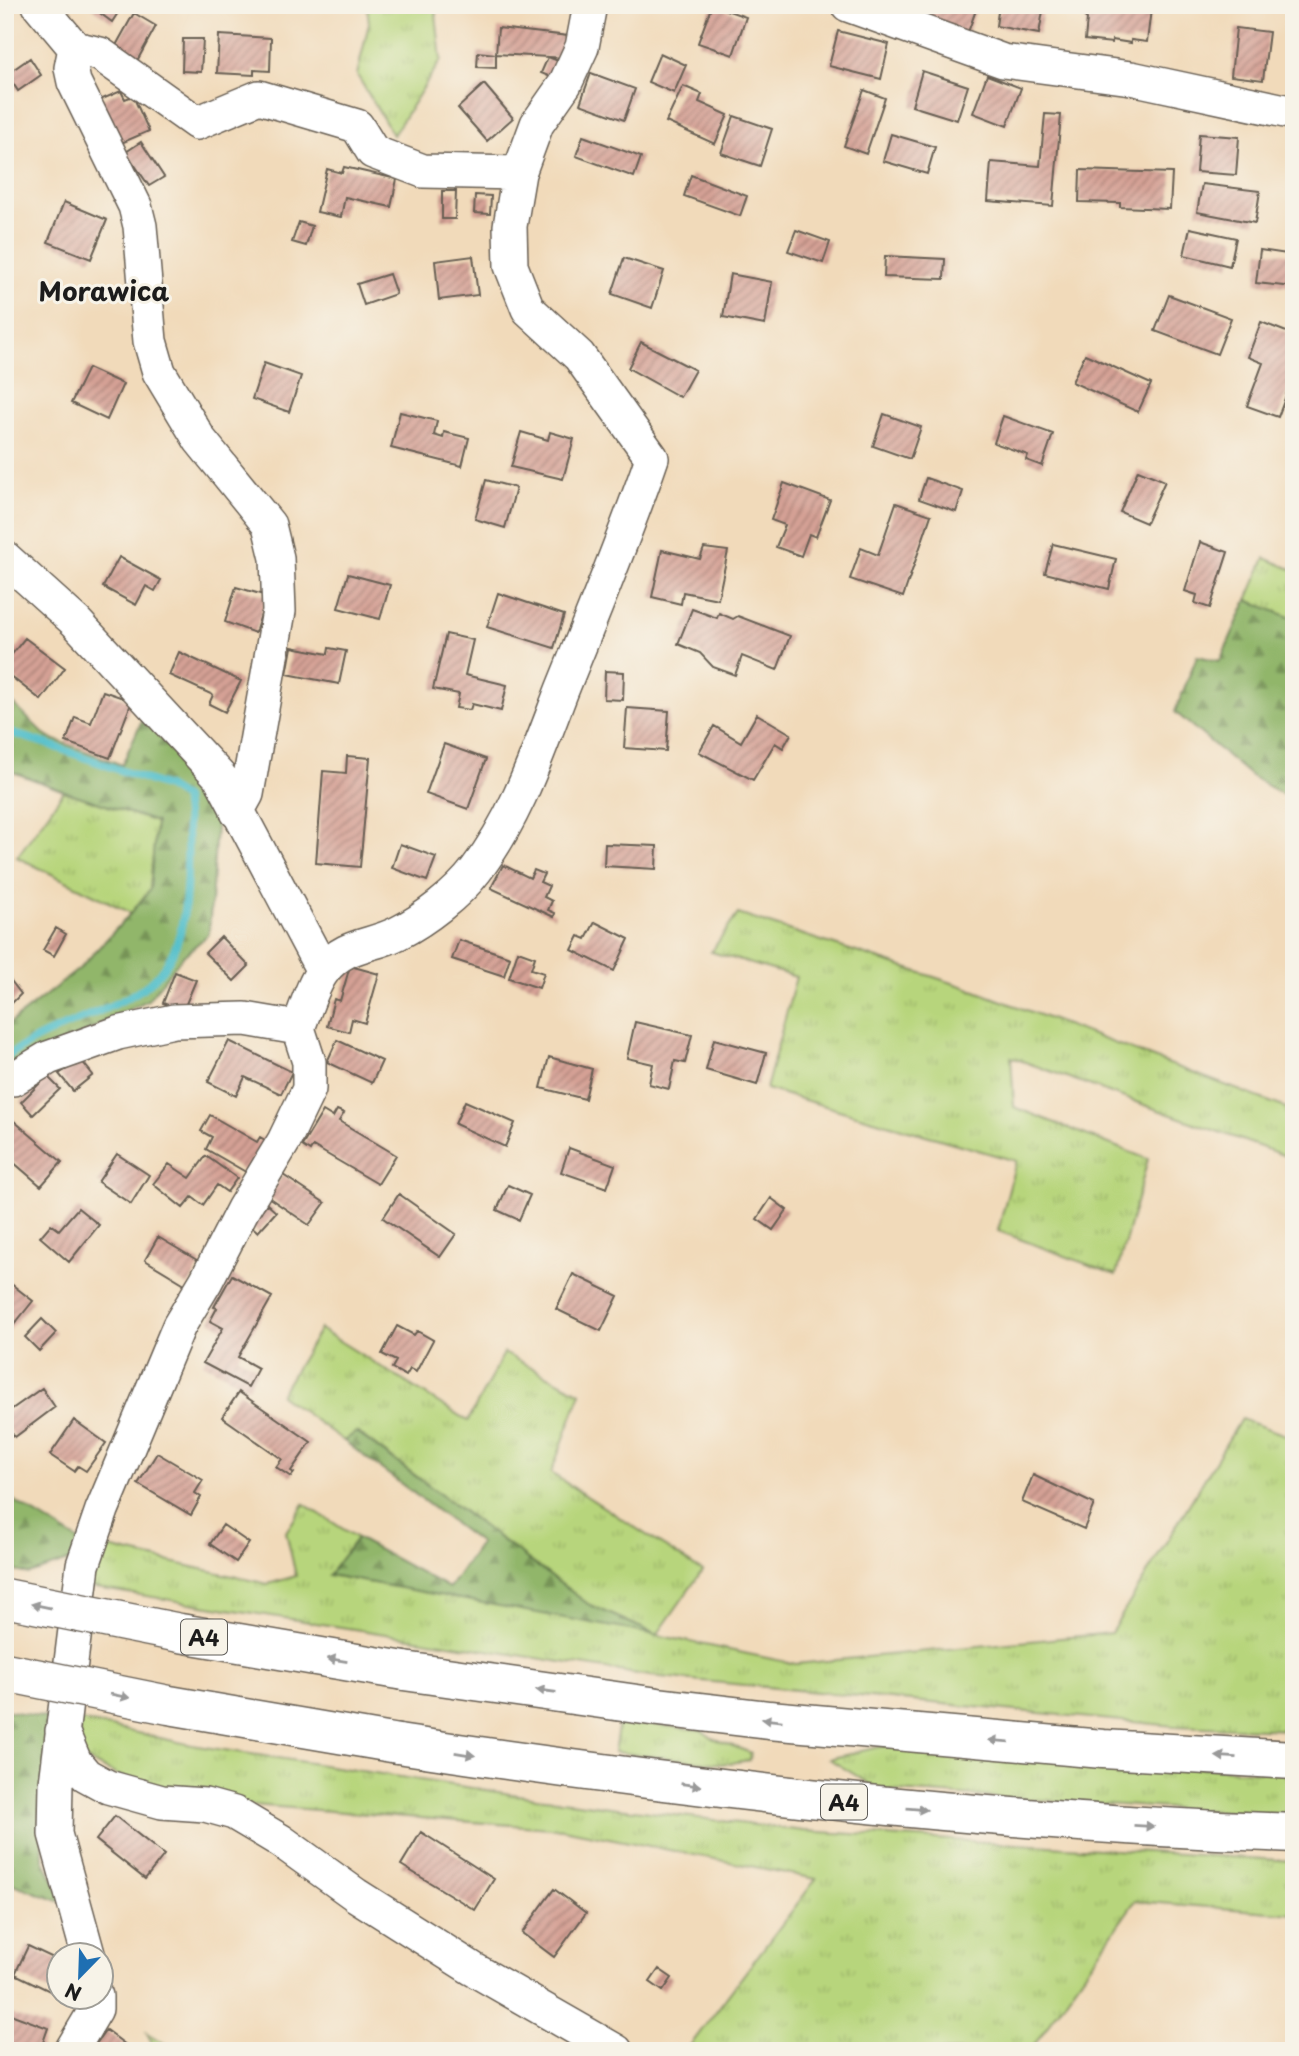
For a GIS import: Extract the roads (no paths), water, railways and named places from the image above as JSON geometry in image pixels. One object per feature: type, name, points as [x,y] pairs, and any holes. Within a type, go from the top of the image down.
[{"type":"highway","name":"A4","points":[[5,1598],[180,1633],[404,1671],[658,1707],[769,1720],[1103,1749],[1294,1760]]},
{"type":"highway","name":"A4","points":[[5,1672],[169,1705],[398,1744],[757,1794],[1095,1823],[1294,1833]]},
{"type":"street","points":[[39,5],[75,48],[100,54],[197,123],[259,97],[357,126],[373,152],[423,172],[519,173]]},
{"type":"street","points":[[84,1940],[55,1834],[56,1783],[83,1565],[102,1510],[179,1326],[284,1141],[309,1088],[309,1062],[298,1028],[323,971],[346,950],[398,933],[458,892],[501,832],[543,741],[626,535],[652,458],[579,356],[528,309],[511,266],[510,226],[519,173],[537,124],[565,84],[582,47],[590,5]]},
{"type":"street","points":[[848,5],[1003,61],[1131,78],[1294,113]]},
{"type":"street","points":[[75,48],[71,68],[74,82],[135,206],[140,226],[150,341],[159,372],[200,440],[269,525],[277,558],[279,611],[247,794],[237,812]]},
{"type":"street","points":[[5,558],[76,622],[220,777],[323,971]]},
{"type":"street","points":[[5,1079],[13,1079],[48,1058],[118,1033],[174,1021],[244,1019],[298,1028]]},
{"type":"street","points":[[62,1731],[75,1762],[86,1775],[108,1787],[162,1802],[205,1805],[234,1813],[281,1841],[356,1895],[473,1969],[616,2051]]},
{"type":"street","points":[[71,2051],[95,2010]]},
{"type":"waterway","points":[[5,731],[167,787],[184,798],[188,844],[182,925],[171,956],[162,970],[134,994],[52,1031],[5,1058]]},
{"type":"district","name":"Morawica","points":[[104,290]]}]
